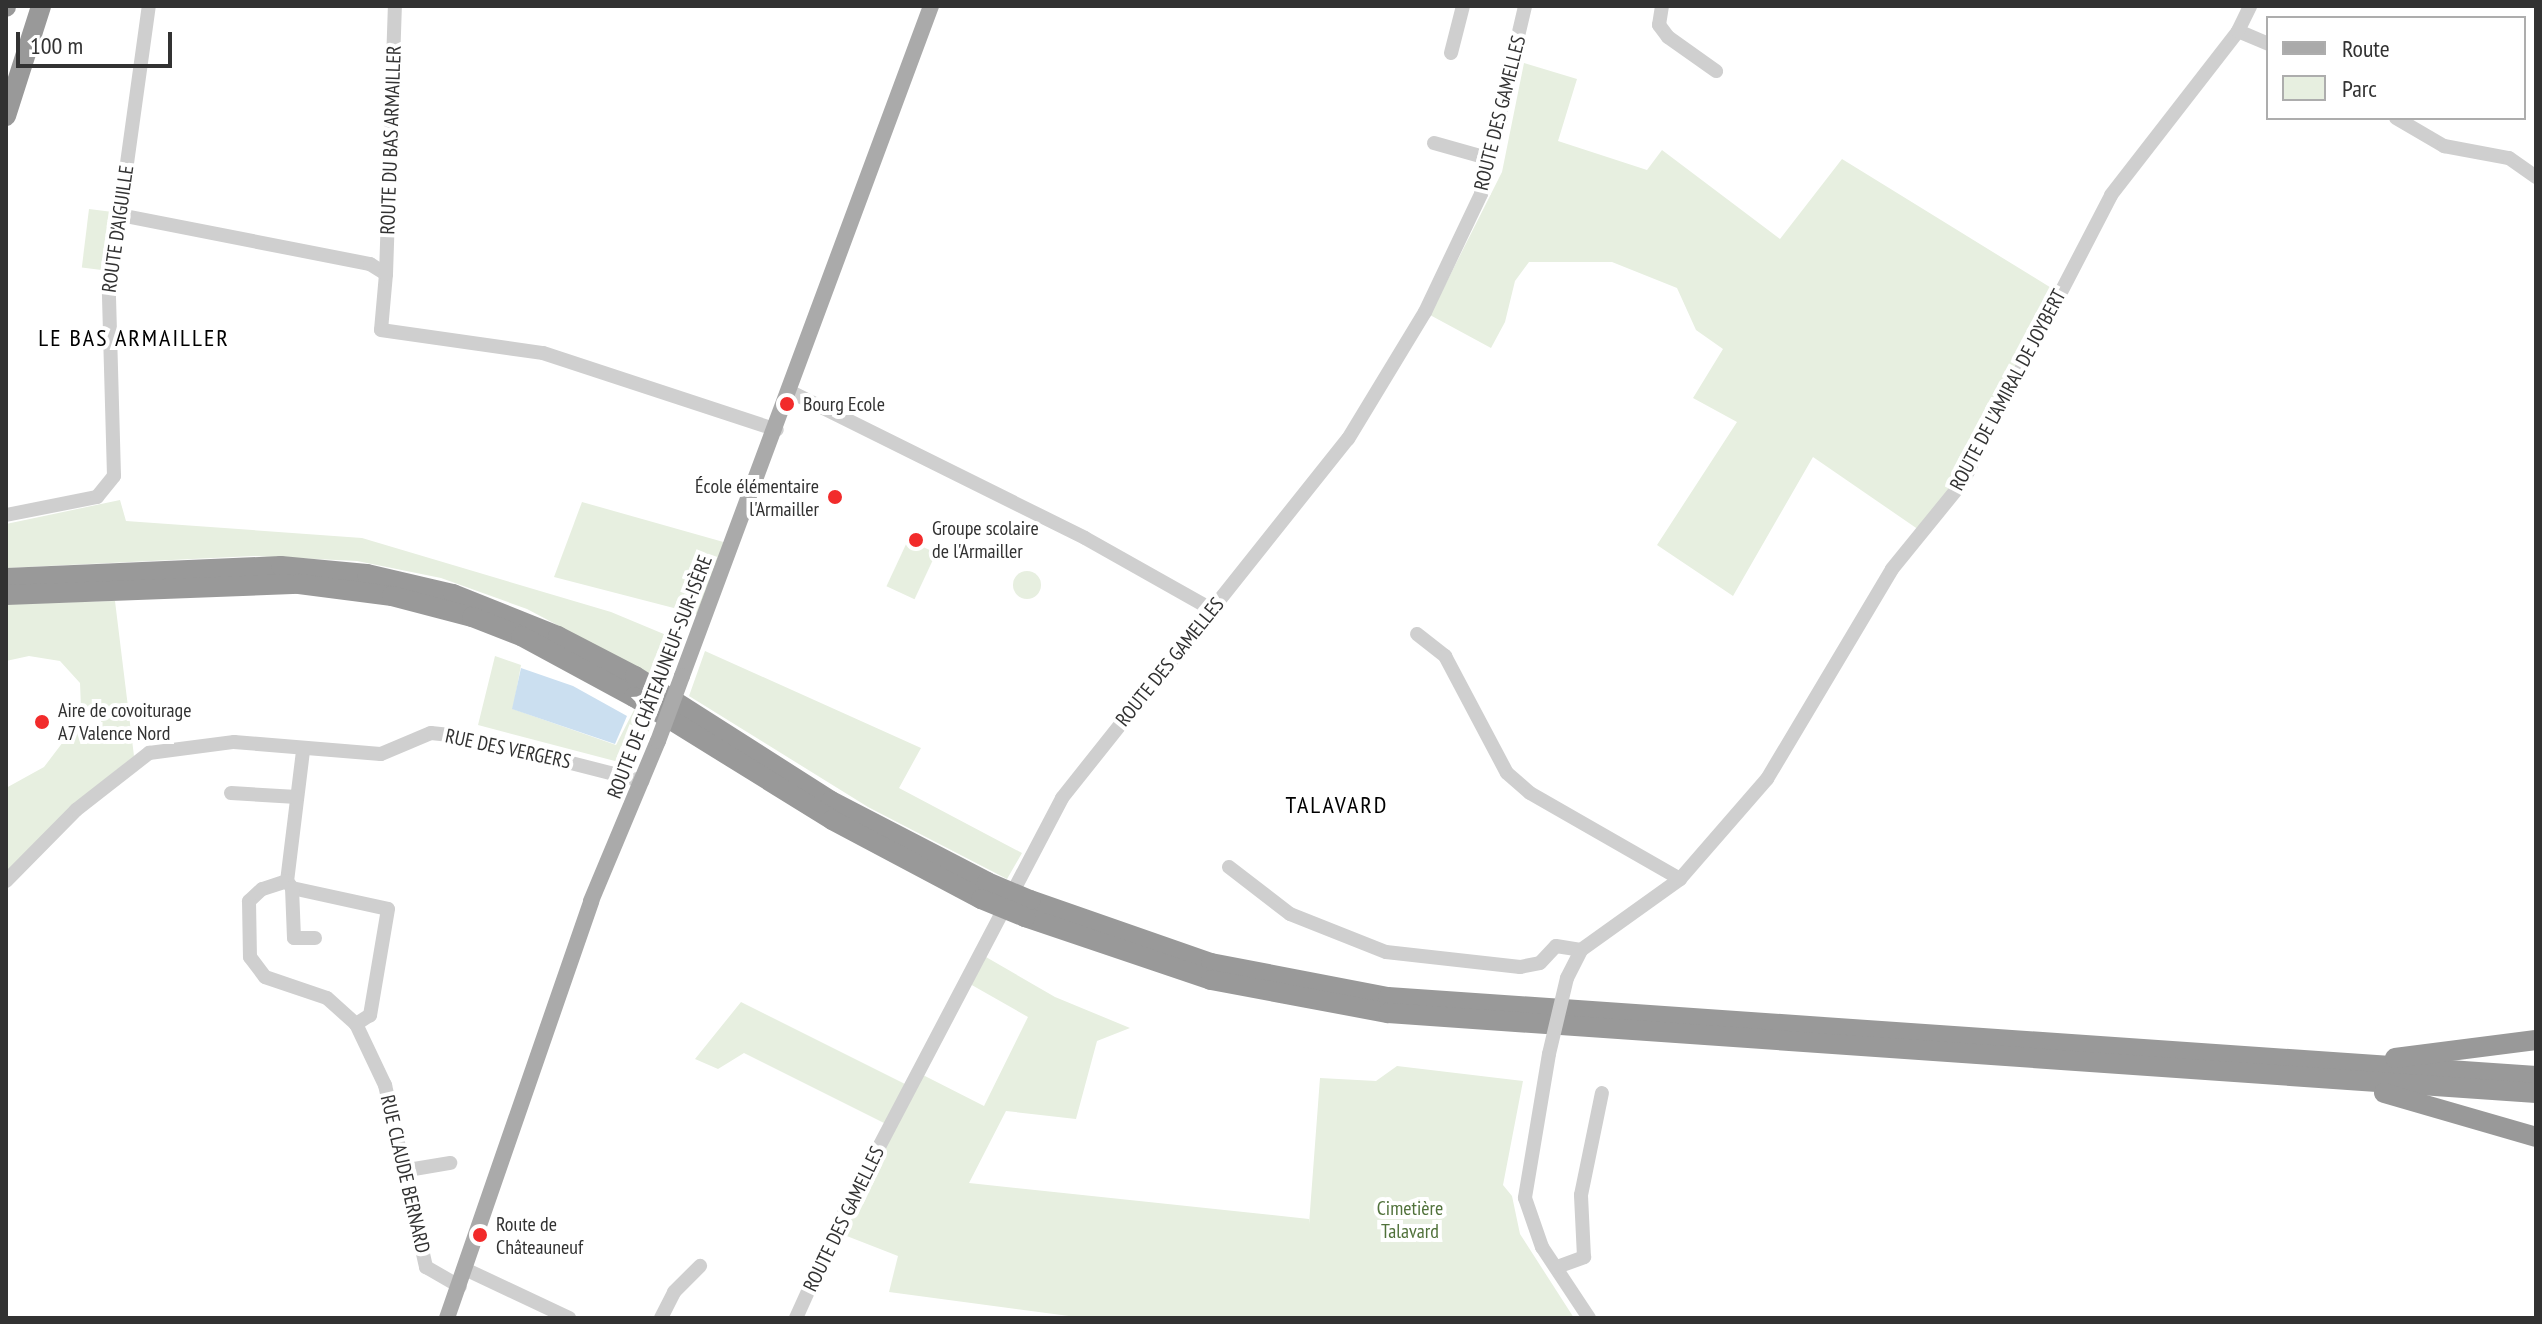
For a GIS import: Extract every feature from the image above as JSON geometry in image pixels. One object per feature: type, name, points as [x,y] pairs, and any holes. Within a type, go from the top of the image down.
[{"type":"highway","points":[[6,116],[41,6]]},
{"type":"highway","points":[[6,578],[281,566],[367,574],[453,594],[558,636],[635,676],[831,801],[984,890]]},
{"type":"highway","points":[[6,595],[299,584],[392,596],[472,617],[521,636],[634,697],[832,820],[1027,909],[1211,980],[1388,1013],[2536,1093]]},
{"type":"highway","points":[[1027,909],[1211,963],[1388,997],[2536,1076]]},
{"type":"highway","points":[[2352,1064],[2536,1040]]},
{"type":"highway","points":[[2326,1079],[2536,1137]]},
{"type":"main road","name":"ROUTE DE CHÂTEAUNEUF-SUR-ISÈRE","points":[[447,1318],[467,1270],[563,978],[777,430],[931,6]]},
{"type":"street","name":"ROUTE D'AIGUILLE","points":[[6,515],[97,497],[111,484],[107,330],[149,6]]},
{"type":"street","name":"ROUTE DU BAS ARMAILLER","points":[[395,6],[386,274],[381,330],[543,353],[777,430]]},
{"type":"street","points":[[1451,53],[1463,6]]},
{"type":"street","name":"ROUTE DES GAMELLES","points":[[796,1318],[838,1225],[1062,798],[1348,439],[1402,352],[1441,281],[1491,159],[1525,6]]},
{"type":"street","points":[[1662,6],[1659,25],[1668,37],[1716,71]]},
{"type":"street","name":"ROUTE DE L'AMIRAL DE JOYBERT","points":[[1557,1267],[1530,1222],[1525,1198],[1549,1054],[1567,978],[1581,950],[1680,879],[1767,779],[1892,569],[1962,483],[2111,195],[2238,31],[2250,6]]},
{"type":"street","points":[[2238,31],[2266,43]]},
{"type":"street","points":[[2399,120],[2444,146],[2509,158],[2536,177]]},
{"type":"street","points":[[1434,143],[1491,159]]},
{"type":"street","points":[[120,215],[370,264],[386,274]]},
{"type":"street","points":[[791,392],[845,417],[1213,610]]},
{"type":"street","points":[[1417,634],[1445,656],[1507,773],[1530,793],[1680,879]]},
{"type":"street","name":"RUE DES VERGERS","points":[[6,881],[123,768],[149,753],[234,742],[303,751],[381,754],[431,733],[469,737],[642,781]]},
{"type":"street","points":[[303,751],[290,884],[294,938],[315,938]]},
{"type":"street","points":[[231,793],[297,797]]},
{"type":"street","points":[[1229,867],[1290,914],[1386,952],[1520,967],[1540,963],[1556,946],[1581,950]]},
{"type":"street","points":[[290,884],[388,909],[370,1015],[356,1024]]},
{"type":"street","name":"RUE CLAUDE BERNARD","points":[[290,884],[262,889],[249,901],[250,957],[265,977],[327,998],[356,1024],[385,1085],[408,1170],[426,1267],[460,1287]]},
{"type":"street","points":[[1589,1318],[1557,1267],[1584,1257],[1581,1195],[1602,1093]]},
{"type":"street","points":[[408,1170],[450,1163]]},
{"type":"street","points":[[661,1318],[674,1292],[700,1266]]},
{"type":"street","points":[[467,1270],[569,1318]]},
{"type":"green space","points":[[1524,63],[1577,79],[1558,141],[1647,170],[1662,150],[1780,239],[1842,159],[2061,294],[1962,483],[1922,532],[1813,457],[1733,596],[1657,545],[1737,422],[1693,398],[1723,349],[1696,330],[1677,288],[1612,262],[1529,262],[1515,281],[1505,322],[1491,348],[1430,315],[1502,172]]},
{"type":"green space","points":[[89,209],[115,212],[108,271],[82,268]]},
{"type":"green space","points":[[120,500],[126,521],[362,538],[611,612],[683,642],[667,683],[527,609],[441,578],[357,561],[254,556],[6,568],[6,524]]},
{"type":"green space","points":[[582,502],[727,543],[697,614],[554,577]]},
{"type":"green space","points":[[908,540],[936,553],[915,599],[886,586]]},
{"type":"green space","points":[[1027,571],[1037,575],[1041,585],[1037,595],[1027,599],[1017,595],[1013,585],[1017,575]]},
{"type":"green space","points":[[115,601],[134,756],[74,804],[6,874],[6,788],[44,767],[76,725],[99,730],[103,714],[81,708],[80,683],[60,661],[29,656],[6,661],[6,604]]},
{"type":"green space","points":[[705,651],[921,748],[899,788],[1022,853],[1007,879],[868,807],[689,696]]},
{"type":"green space","points":[[495,656],[521,665],[513,709],[616,745],[634,710],[653,721],[634,766],[478,725]]},
{"type":"green space","name":"Cimetière Talavard","points":[[986,957],[1055,997],[1130,1028],[1097,1041],[1076,1119],[1006,1111],[969,1183],[1309,1219],[1309,1224],[1320,1078],[1376,1081],[1397,1066],[1523,1081],[1503,1185],[1512,1196],[1520,1234],[1574,1318],[1084,1318],[889,1292],[898,1256],[839,1233],[894,1128],[744,1053],[718,1069],[695,1059],[741,1002],[907,1085],[923,1075],[984,1106],[1028,1017],[970,984]]},
{"type":"water","points":[[521,668],[573,686],[627,716],[615,744],[512,709]]},
{"type":"place","name":"Bourg Ecole","points":[[787,404]]},
{"type":"place","name":"École élémentaire l'Armailler","points":[[835,497]]},
{"type":"place","name":"Groupe scolaire de l'Armailler","points":[[916,540]]},
{"type":"place","name":"Aire de covoiturage A7 Valence Nord","points":[[42,722]]},
{"type":"place","name":"Route de Châteauneuf","points":[[480,1235]]},
{"type":"district","name":"LE BAS ARMAILLER","points":[[134,338]]},
{"type":"district","name":"TALAVARD","points":[[1337,805]]}]
